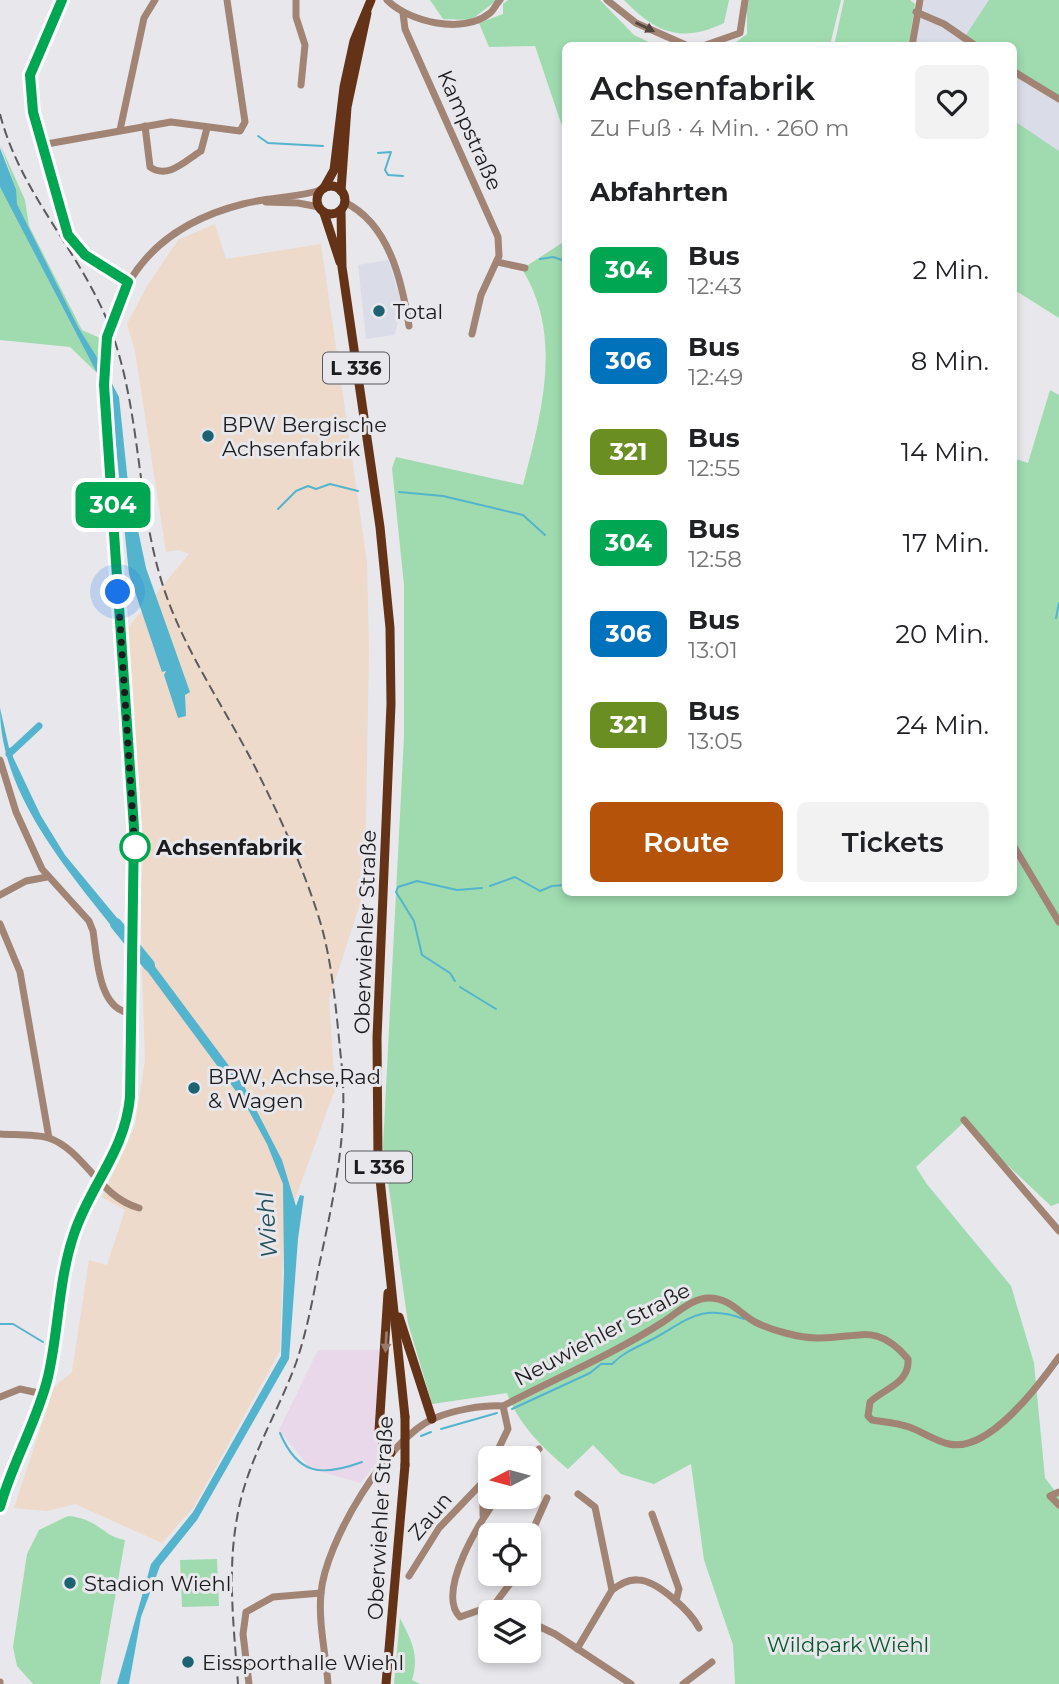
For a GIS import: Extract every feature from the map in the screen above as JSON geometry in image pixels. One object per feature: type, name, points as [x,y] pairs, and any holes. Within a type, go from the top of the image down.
[{"type":"main road","points":[[369,3],[347,107],[341,191],[343,206],[333,214],[322,210],[317,200],[334,170],[344,87],[354,41],[369,3]]},
{"type":"main road","points":[[323,189],[333,187],[341,191]]},
{"type":"main road","name":"Oberwiehler Straße","points":[[343,206],[342,267],[380,527],[390,628],[391,704],[377,1038],[378,1160],[405,1417],[405,1465],[386,1684]]},
{"type":"main road","name":"Oberwiehler Straße","points":[[322,210],[342,267]]},
{"type":"main road","name":"L 336","points":[[387,1249],[387,1326],[379,1430],[384,1446],[391,1453]]},
{"type":"main road","name":"L 336","points":[[394,1306],[432,1419]]},
{"type":"street","points":[[62,0],[30,75],[29,90],[41,145],[68,235],[85,255],[128,282]]},
{"type":"street","points":[[120,130],[144,18],[155,0]]},
{"type":"street","points":[[41,145],[171,122],[235,133],[245,122],[226,0]]},
{"type":"street","points":[[296,0],[296,17],[305,45],[301,85]]},
{"type":"street","points":[[387,0],[403,12],[429,23],[467,21],[490,13],[500,0]]},
{"type":"street","points":[[394,7],[400,0]]},
{"type":"street","points":[[607,0],[636,23],[679,42]]},
{"type":"street","points":[[714,42],[740,33],[745,0]]},
{"type":"street","points":[[912,42],[920,0]]},
{"type":"street","name":"Kampstraße","points":[[403,12],[405,29],[498,237],[497,262]]},
{"type":"street","points":[[916,12],[944,24],[969,42]]},
{"type":"street","points":[[1017,73],[1059,99]]},
{"type":"street","points":[[145,126],[150,167],[155,171],[172,170],[201,151],[207,128]]},
{"type":"street","points":[[0,1507],[43,1394],[74,1232],[127,1125],[132,1013],[133,815],[104,385],[109,325],[128,282],[161,244],[178,231],[222,210],[323,189]]},
{"type":"street","points":[[262,201],[322,210]]},
{"type":"street","points":[[343,206],[359,209],[376,226],[393,261],[405,297],[409,326]]},
{"type":"street","points":[[472,334],[481,295],[497,262],[525,268]]},
{"type":"street","points":[[0,760],[26,837],[47,877],[89,921],[106,995],[117,1009],[132,1013]]},
{"type":"street","points":[[1017,852],[1059,922]]},
{"type":"street","points":[[0,895],[26,881],[47,877]]},
{"type":"street","points":[[0,924],[20,972],[49,1138]]},
{"type":"street","points":[[964,1120],[1059,1231]]},
{"type":"street","points":[[0,1134],[49,1138],[67,1150],[108,1192],[139,1208]]},
{"type":"street","name":"Neuwiehler Straße","points":[[328,1684],[321,1593],[339,1534],[360,1495],[391,1453],[432,1419],[503,1406],[641,1336],[694,1302],[710,1298],[738,1307],[760,1324],[794,1334],[816,1338],[864,1333],[887,1339],[908,1359],[907,1373],[899,1382],[870,1402],[867,1408],[872,1420],[908,1426],[949,1444],[968,1444],[983,1437],[1034,1392],[1059,1357]]},
{"type":"street","points":[[0,1397],[20,1389],[43,1394]]},
{"type":"street","points":[[500,1446],[508,1429],[503,1406]]},
{"type":"street","name":"Zaun","points":[[409,1576],[426,1545],[478,1488]]},
{"type":"street","points":[[1059,1492],[1050,1496],[1059,1505]]},
{"type":"street","points":[[578,1494],[595,1507],[612,1590]]},
{"type":"street","points":[[536,1523],[547,1498]]},
{"type":"street","name":"Zaun","points":[[483,1509],[483,1515]]},
{"type":"street","name":"Zaun","points":[[478,1611],[458,1616],[455,1609],[455,1584],[457,1570],[488,1509]]},
{"type":"street","points":[[652,1514],[679,1589],[676,1601]]},
{"type":"street","points":[[577,1649],[612,1590],[624,1583],[640,1580],[676,1601],[693,1616],[699,1628]]},
{"type":"street","points":[[248,1684],[243,1634],[246,1612],[273,1598],[321,1593]]},
{"type":"street","points":[[541,1628],[631,1684]]},
{"type":"street","points":[[683,1684],[712,1662]]},
{"type":"shaded area","points":[[920,0],[1059,0],[1059,151],[1017,123],[1017,42],[913,42]]},
{"type":"shaded area","points":[[215,224],[226,259],[321,244],[367,562],[369,650],[365,874],[362,898],[329,999],[335,1089],[284,1230],[280,1351],[193,1508],[162,1543],[75,1504],[47,1511],[14,1508],[54,1387],[72,1372],[89,1260],[107,1265],[125,1210],[102,1197],[135,1126],[145,1060],[135,769],[126,630],[189,554],[178,550],[166,552],[135,351],[127,324],[147,286],[178,240]]},
{"type":"shaded area","points":[[388,260],[402,304],[396,330],[394,335],[366,339],[358,265]]},
{"type":"shaded area","points":[[318,1350],[381,1350],[374,1426],[382,1455],[361,1483],[311,1469],[279,1430]]},
{"type":"green space","points":[[430,0],[497,0],[471,20],[443,19]]},
{"type":"green space","points":[[508,0],[600,0],[634,35],[649,42],[562,42],[562,126],[535,46],[489,47],[479,23],[503,14],[503,4]]},
{"type":"green space","points":[[624,0],[729,0],[724,23],[695,33],[683,33],[671,32],[648,21]]},
{"type":"green space","points":[[747,0],[841,0],[831,42],[736,42],[747,34]]},
{"type":"green space","points":[[844,0],[910,0],[915,4],[909,42],[835,42]]},
{"type":"green space","points":[[989,0],[1059,0],[1059,99],[1017,73],[1017,42],[971,42],[964,38]]},
{"type":"green space","points":[[1017,123],[1059,151],[1059,318],[1017,292]]},
{"type":"green space","points":[[0,144],[25,200],[29,226],[82,330],[100,338],[97,373],[70,347],[0,340],[0,187],[5,195],[16,189]]},
{"type":"green space","name":"Wildpark Wiehl","points":[[562,243],[562,896],[1017,896],[1017,459],[1028,463],[1050,390],[1059,395],[1059,1203],[1051,1206],[963,1123],[916,1167],[926,1183],[1011,1286],[1034,1363],[1045,1478],[1059,1496],[1059,1684],[735,1684],[733,1645],[704,1560],[691,1464],[654,1484],[621,1474],[593,1445],[568,1469],[532,1435],[507,1393],[432,1404],[408,1323],[383,1147],[404,737],[404,585],[392,468],[396,457],[523,485],[542,403],[546,348],[535,295],[522,269]]},
{"type":"green space","name":"Stadion Wiehl","points":[[68,1516],[87,1521],[125,1540],[100,1684],[33,1684],[17,1666],[13,1647],[27,1554],[39,1530]]},
{"type":"green space","points":[[217,1559],[219,1606],[182,1607],[180,1560]]},
{"type":"green space","points":[[400,1618],[415,1655],[412,1680],[420,1684],[394,1684]]},
{"type":"water","points":[[0,148],[16,189],[17,204],[78,327],[98,359],[97,373],[0,187]]},
{"type":"water","points":[[109,378],[119,397],[128,483],[146,568],[190,692],[185,695],[186,716],[178,718],[164,675],[166,671],[162,672],[129,574]]},
{"type":"water","points":[[0,708],[9,748],[12,747],[13,757],[41,816],[65,855],[127,930],[127,946],[64,865],[26,805],[3,742]]},
{"type":"water","points":[[139,945],[244,1086],[282,1160],[296,1206],[300,1195],[304,1196],[289,1359],[197,1520],[160,1566],[141,1617],[129,1684],[117,1684],[151,1564],[193,1512],[281,1356],[284,1273],[283,1184],[267,1144],[244,1102],[139,960]]},
{"type":"waterway","points":[[258,136],[268,143],[323,146]]},
{"type":"waterway","points":[[378,153],[391,152],[385,170],[388,175],[403,176]]},
{"type":"waterway","points":[[540,259],[553,257],[562,260]]},
{"type":"waterway","points":[[278,509],[296,491],[308,486],[316,489],[330,484],[358,491]]},
{"type":"waterway","points":[[399,492],[443,496],[523,515],[545,535]]},
{"type":"waterway","points":[[1056,618],[1059,603]]},
{"type":"waterway","points":[[9,754],[39,726]]},
{"type":"waterway","points":[[490,886],[515,877],[540,891],[562,885]]},
{"type":"waterway","points":[[455,981],[450,973],[422,955],[414,921],[396,892],[398,887],[417,881],[457,890],[482,888]]},
{"type":"waterway","name":"Wiehl","points":[[116,924],[149,965]]},
{"type":"waterway","points":[[460,987],[496,1009]]},
{"type":"waterway","points":[[512,1409],[590,1373],[601,1364],[612,1364],[627,1352],[696,1316],[717,1313],[744,1319]]},
{"type":"waterway","points":[[0,1324],[13,1324],[43,1342]]},
{"type":"waterway","points":[[441,1429],[497,1413]]},
{"type":"waterway","points":[[421,1436],[431,1432]]},
{"type":"waterway","points":[[280,1433],[295,1457],[312,1469],[334,1470],[362,1462]]},
{"type":"railway","points":[[0,114],[21,169],[95,294],[107,320],[127,386],[148,522],[164,589],[183,635],[255,767],[292,846],[322,928],[332,980],[343,1093],[338,1168],[300,1351],[241,1497],[232,1559],[238,1684]]},
{"type":"bus line","name":"304","points":[[0,1507],[49,1375],[64,1272],[74,1232],[121,1142],[127,1125],[130,1097],[135,851],[104,385],[109,325],[128,282],[85,255],[68,235],[33,112],[29,90],[30,75],[35,57],[62,0]]},
{"type":"place","name":"Total","points":[[379,311]]},
{"type":"place","name":"BPW Bergische Achsenfabrik","points":[[208,436]]},
{"type":"place","name":"Achsenfabrik","points":[[135,847]]},
{"type":"place","name":"BPW, Achse,Rad & Wagen","points":[[194,1088]]},
{"type":"place","name":"Stadion Wiehl","points":[[70,1583]]},
{"type":"place","name":"Eissporthalle Wiehl","points":[[188,1662]]},
{"type":"route","points":[[118,592],[135,851],[135,847]]}]
